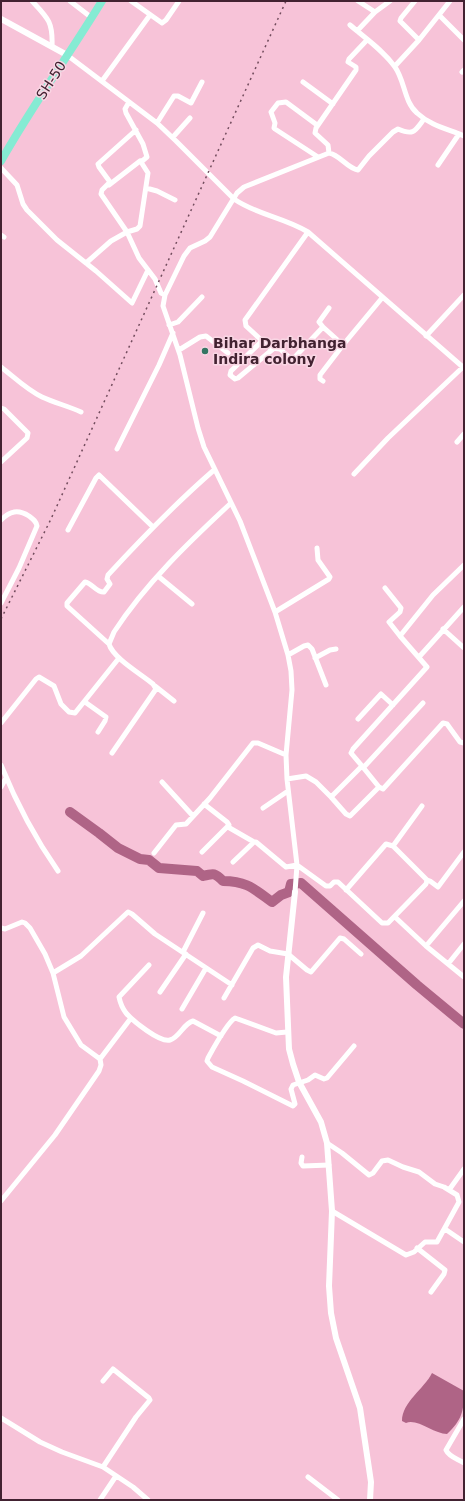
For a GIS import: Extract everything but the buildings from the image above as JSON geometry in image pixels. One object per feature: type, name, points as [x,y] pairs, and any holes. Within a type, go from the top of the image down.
[{"type":"main road","name":"SH-50","points":[[1,161],[3,151],[17,132],[102,1]]},
{"type":"street","points":[[32,1],[46,16],[51,24],[52,46]]},
{"type":"street","points":[[70,1],[92,18]]},
{"type":"street","points":[[131,1],[160,22],[164,22],[179,1]]},
{"type":"street","points":[[358,1],[375,12]]},
{"type":"street","points":[[357,31],[375,12],[390,1]]},
{"type":"street","points":[[415,1],[400,21],[419,40]]},
{"type":"street","points":[[395,66],[419,40],[450,1]]},
{"type":"street","points":[[102,81],[150,15]]},
{"type":"street","points":[[439,15],[464,40]]},
{"type":"street","points":[[1,20],[67,55],[157,123],[173,137],[234,199],[245,207],[285,220],[308,232],[463,368],[388,438],[354,474]]},
{"type":"street","points":[[350,25],[395,66],[402,80],[410,104],[424,120],[440,128],[461,135],[438,165]]},
{"type":"street","points":[[329,153],[328,145],[315,133],[315,131],[357,69],[348,62],[349,59],[367,40]]},
{"type":"street","points":[[157,123],[174,96],[178,96],[190,103],[202,82]]},
{"type":"street","points":[[303,82],[333,104]]},
{"type":"street","points":[[86,263],[111,241],[127,232],[137,229],[140,226],[148,173],[142,162],[148,155],[125,109],[129,102]]},
{"type":"street","points":[[318,125],[286,102],[278,103],[271,112],[275,123],[275,129],[318,157]]},
{"type":"street","points":[[173,137],[190,118]]},
{"type":"street","points":[[370,1500],[371,1482],[360,1408],[336,1338],[331,1313],[329,1286],[332,1211],[327,1143],[321,1122],[300,1082],[293,1064],[287,1032],[286,978],[297,865],[288,792],[286,754],[292,690],[291,671],[288,655],[275,612],[240,521],[204,447],[179,350],[163,306],[165,294],[187,251],[210,237],[240,190],[248,185],[329,153],[336,155],[354,169],[358,170],[369,156],[393,132],[398,130],[407,133],[413,132],[424,120]]},
{"type":"street","points":[[108,186],[110,180],[98,164],[136,130]]},
{"type":"street","points":[[140,161],[102,190],[101,194],[127,232],[139,258],[155,279],[161,293],[165,294]]},
{"type":"street","points":[[1,168],[17,185],[23,204],[27,210],[57,240],[132,303],[148,270]]},
{"type":"street","points":[[146,188],[157,191],[175,200]]},
{"type":"street","points":[[308,232],[244,320],[246,326],[262,341],[273,349],[280,349],[293,359],[323,327]]},
{"type":"street","points":[[426,336],[464,295]]},
{"type":"street","points":[[170,325],[178,322],[202,297]]},
{"type":"street","points":[[322,381],[320,379],[320,375],[382,298]]},
{"type":"street","points":[[329,308],[319,322],[343,345]]},
{"type":"street","points":[[117,449],[173,333]]},
{"type":"street","points":[[179,350],[200,337],[206,336],[228,354]]},
{"type":"street","points":[[262,341],[231,371],[230,375],[235,379],[238,378],[273,349]]},
{"type":"street","points":[[1,367],[30,391],[81,412]]},
{"type":"street","points":[[1,408],[4,409],[28,433],[27,438],[1,462]]},
{"type":"street","points":[[457,442],[464,434]]},
{"type":"street","points":[[174,701],[119,658],[109,644],[67,606],[67,603],[85,582],[88,582],[100,592],[104,592],[110,584],[107,579],[108,575],[185,495],[214,470]]},
{"type":"street","points":[[68,530],[99,475],[153,527]]},
{"type":"street","points":[[109,644],[119,624],[158,576],[194,537],[231,503]]},
{"type":"street","points":[[1,520],[11,512],[17,511],[31,517],[37,526],[19,568],[1,603]]},
{"type":"street","points":[[275,612],[330,578],[318,560],[317,548]]},
{"type":"street","points":[[400,636],[426,602],[464,565]]},
{"type":"street","points":[[158,576],[192,604]]},
{"type":"street","points":[[385,588],[401,608],[400,612],[389,622],[427,666],[426,669],[352,751],[352,756],[379,787],[383,789],[443,723],[448,724],[460,742],[464,743]]},
{"type":"street","points":[[419,657],[464,607]]},
{"type":"street","points":[[443,629],[464,648]]},
{"type":"street","points":[[288,655],[306,645],[310,647],[326,685]]},
{"type":"street","points":[[315,658],[330,650],[336,649]]},
{"type":"street","points":[[1,723],[39,677],[54,686],[60,704],[72,714],[78,711],[119,658]]},
{"type":"street","points":[[112,753],[155,693],[155,686]]},
{"type":"street","points":[[358,719],[379,695],[382,695],[393,705]]},
{"type":"street","points":[[85,702],[106,717],[98,732]]},
{"type":"street","points":[[331,798],[363,767],[423,703]]},
{"type":"street","points":[[154,852],[176,825],[184,825],[204,804],[253,743],[258,743],[286,754]]},
{"type":"street","points":[[1,765],[30,826],[58,871]]},
{"type":"street","points":[[287,779],[302,776],[311,778],[346,814],[350,816],[379,787]]},
{"type":"street","points":[[1,787],[6,778]]},
{"type":"street","points":[[162,782],[193,816]]},
{"type":"street","points":[[263,808],[288,792]]},
{"type":"street","points":[[204,804],[227,822],[229,825],[228,827],[259,844],[286,867],[297,865],[326,886],[330,886],[336,882],[382,923],[388,923],[395,917],[426,884],[427,880]]},
{"type":"street","points":[[392,846],[422,806]]},
{"type":"street","points":[[202,852],[228,827]]},
{"type":"street","points":[[233,862],[254,842]]},
{"type":"street","points":[[346,890],[384,846],[389,844],[427,880],[438,887],[464,852]]},
{"type":"street","points":[[426,946],[464,901]]},
{"type":"street","points":[[53,974],[81,956],[128,912],[146,927],[232,985]]},
{"type":"street","points":[[160,992],[184,953],[203,913]]},
{"type":"street","points":[[395,917],[426,946],[464,977]]},
{"type":"street","points":[[1,1201],[55,1135],[102,1065],[100,1059],[86,1050],[75,1037],[64,1017],[53,974],[45,954],[27,925],[25,923],[18,923],[2,930]]},
{"type":"street","points":[[224,998],[256,946],[260,946],[270,951],[288,954],[311,972],[340,938],[344,939],[361,954]]},
{"type":"street","points":[[448,964],[464,944]]},
{"type":"street","points":[[150,965],[119,997],[124,1011],[131,1018],[154,1036],[164,1041],[174,1037],[188,1023],[193,1021],[221,1036]]},
{"type":"street","points":[[182,1009],[206,968]]},
{"type":"street","points":[[100,1059],[131,1018]]},
{"type":"street","points":[[287,1032],[276,1033],[234,1018],[208,1058],[209,1064],[212,1067],[244,1081],[291,1106],[295,1104],[291,1088],[293,1085],[308,1080],[315,1075],[324,1079],[327,1078],[354,1046]]},
{"type":"street","points":[[327,1143],[369,1175],[374,1173],[382,1160],[385,1159],[419,1172],[435,1184],[457,1195],[459,1202],[437,1242],[425,1242],[410,1254],[406,1255],[332,1211]]},
{"type":"street","points":[[302,1157],[301,1164],[303,1166],[329,1165]]},
{"type":"street","points":[[449,1190],[464,1169]]},
{"type":"street","points":[[445,1229],[464,1242]]},
{"type":"street","points":[[417,1248],[445,1270],[444,1274],[431,1292]]},
{"type":"street","points":[[103,1381],[114,1369],[150,1400],[136,1417],[103,1468]]},
{"type":"street","points":[[1,1418],[40,1442],[103,1468],[148,1500]]},
{"type":"street","points":[[464,1418],[446,1450],[452,1457],[464,1463]]},
{"type":"street","points":[[100,1500],[116,1476]]},
{"type":"street","points":[[308,1477],[338,1500]]},
{"type":"shaded area","points":[[432,1373],[464,1391],[463,1410],[459,1420],[447,1434],[437,1432],[420,1424],[410,1422],[406,1423],[402,1421],[403,1414],[409,1402]]},
{"type":"waterway","points":[[70,812],[118,848],[140,859],[149,860],[159,868],[197,871],[203,876],[214,874],[223,881],[244,884],[272,902],[281,895],[289,892],[291,884],[301,883],[417,985],[464,1024]]},
{"type":"railway","points":[[1,619],[51,519],[286,1]]},
{"type":"place","name":"Bihar Darbhanga Indira colony","points":[[205,351]]}]
